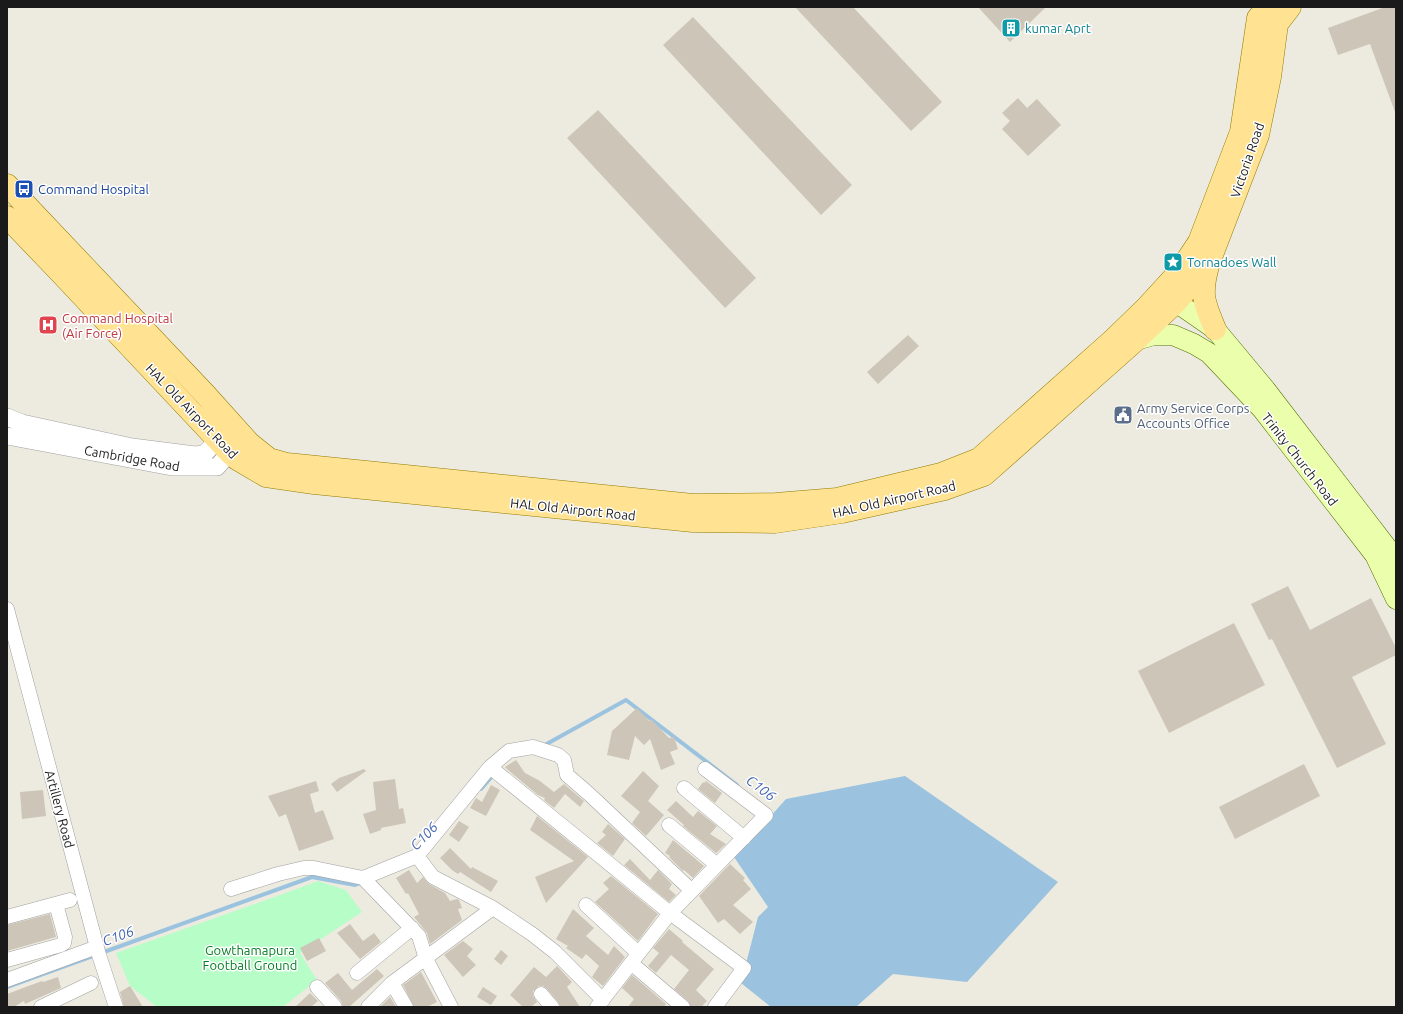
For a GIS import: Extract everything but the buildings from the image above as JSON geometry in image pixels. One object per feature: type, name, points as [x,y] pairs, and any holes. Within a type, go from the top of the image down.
[{"type":"main road","name":"Victoria Road","points":[[1169,297],[1179,272],[1199,242],[1241,132],[1258,18],[1269,7]]},
{"type":"main road","name":"Victoria Road","points":[[1169,297],[1208,265],[1258,135],[1270,77],[1277,24],[1290,7]]},
{"type":"main road","name":"HAL Old Airport Road","points":[[7,185],[230,438],[237,459],[266,476],[314,483],[693,521],[775,522],[857,509],[945,489],[984,475],[1136,340],[1169,297]]},
{"type":"main road","name":"HAL Old Airport Road","points":[[7,217],[197,417],[230,438],[249,443],[269,458],[287,464],[693,505],[776,504],[837,499],[941,474],[980,459],[1114,338],[1169,297]]},
{"type":"main road","points":[[1208,265],[1203,283],[1204,297],[1205,305],[1215,330]]},
{"type":"main road","name":"Trinity Church Road","points":[[1169,297],[1215,330],[1265,390],[1388,549],[1396,566]]},
{"type":"main road","name":"Trinity Church Road","points":[[1136,340],[1154,335],[1173,335],[1194,344],[1209,353],[1262,409],[1375,555],[1396,599]]},
{"type":"street","name":"Cambridge Road","points":[[7,417],[22,422],[132,447],[195,455],[204,454],[230,438]]},
{"type":"street","name":"Cambridge Road","points":[[7,436],[172,467],[217,468],[230,438]]},
{"type":"street","name":"Artillery Road","points":[[7,609],[97,947],[116,1007]]},
{"type":"street","points":[[231,889],[278,874],[304,868],[314,868],[363,878],[419,859],[490,767],[509,751],[533,748],[558,755],[564,760],[567,775],[692,890]]},
{"type":"street","points":[[490,767],[670,913],[744,968],[715,1007]]},
{"type":"street","points":[[419,859],[434,877],[493,908],[532,934],[555,952],[600,1003],[670,913],[766,816],[705,769]]},
{"type":"street","points":[[684,788],[744,838]]},
{"type":"street","points":[[669,825],[717,865]]},
{"type":"street","points":[[363,878],[419,936],[426,959],[451,1007]]},
{"type":"street","points":[[7,917],[70,900]]},
{"type":"street","points":[[7,960],[64,943],[65,937],[56,904]]},
{"type":"street","points":[[586,905],[634,958],[683,1007]]},
{"type":"street","points":[[368,1007],[392,983],[493,908]]},
{"type":"street","points":[[357,973],[412,928]]},
{"type":"street","points":[[7,980],[97,947]]},
{"type":"street","points":[[41,1007],[91,983]]},
{"type":"street","points":[[392,983],[406,1007]]},
{"type":"street","points":[[317,987],[335,1007]]},
{"type":"street","points":[[541,994],[552,1007]]},
{"type":"green space","name":"Gowthamapura Football Ground","points":[[318,881],[346,890],[362,912],[300,953],[317,980],[283,1007],[157,1007],[130,986],[116,953]]},
{"type":"water","points":[[905,776],[1058,882],[967,982],[893,974],[856,1007],[771,1007],[741,983],[758,917],[768,907],[734,857],[786,799]]},
{"type":"waterway","name":"C106","points":[[543,746],[626,700],[737,785]]},
{"type":"waterway","name":"C106","points":[[481,789],[494,774]]},
{"type":"waterway","name":"C106","points":[[7,987],[312,877],[355,885],[363,882]]},
{"type":"place","name":"kumar Aprt","points":[[1011,28]]},
{"type":"place","name":"Command Hospital","points":[[24,189]]},
{"type":"place","name":"Tornadoes Wall","points":[[1173,262]]},
{"type":"place","name":"Command Hospital (Air Force)","points":[[48,325]]},
{"type":"place","name":"Army Service Corps Accounts Office","points":[[1123,415]]}]
